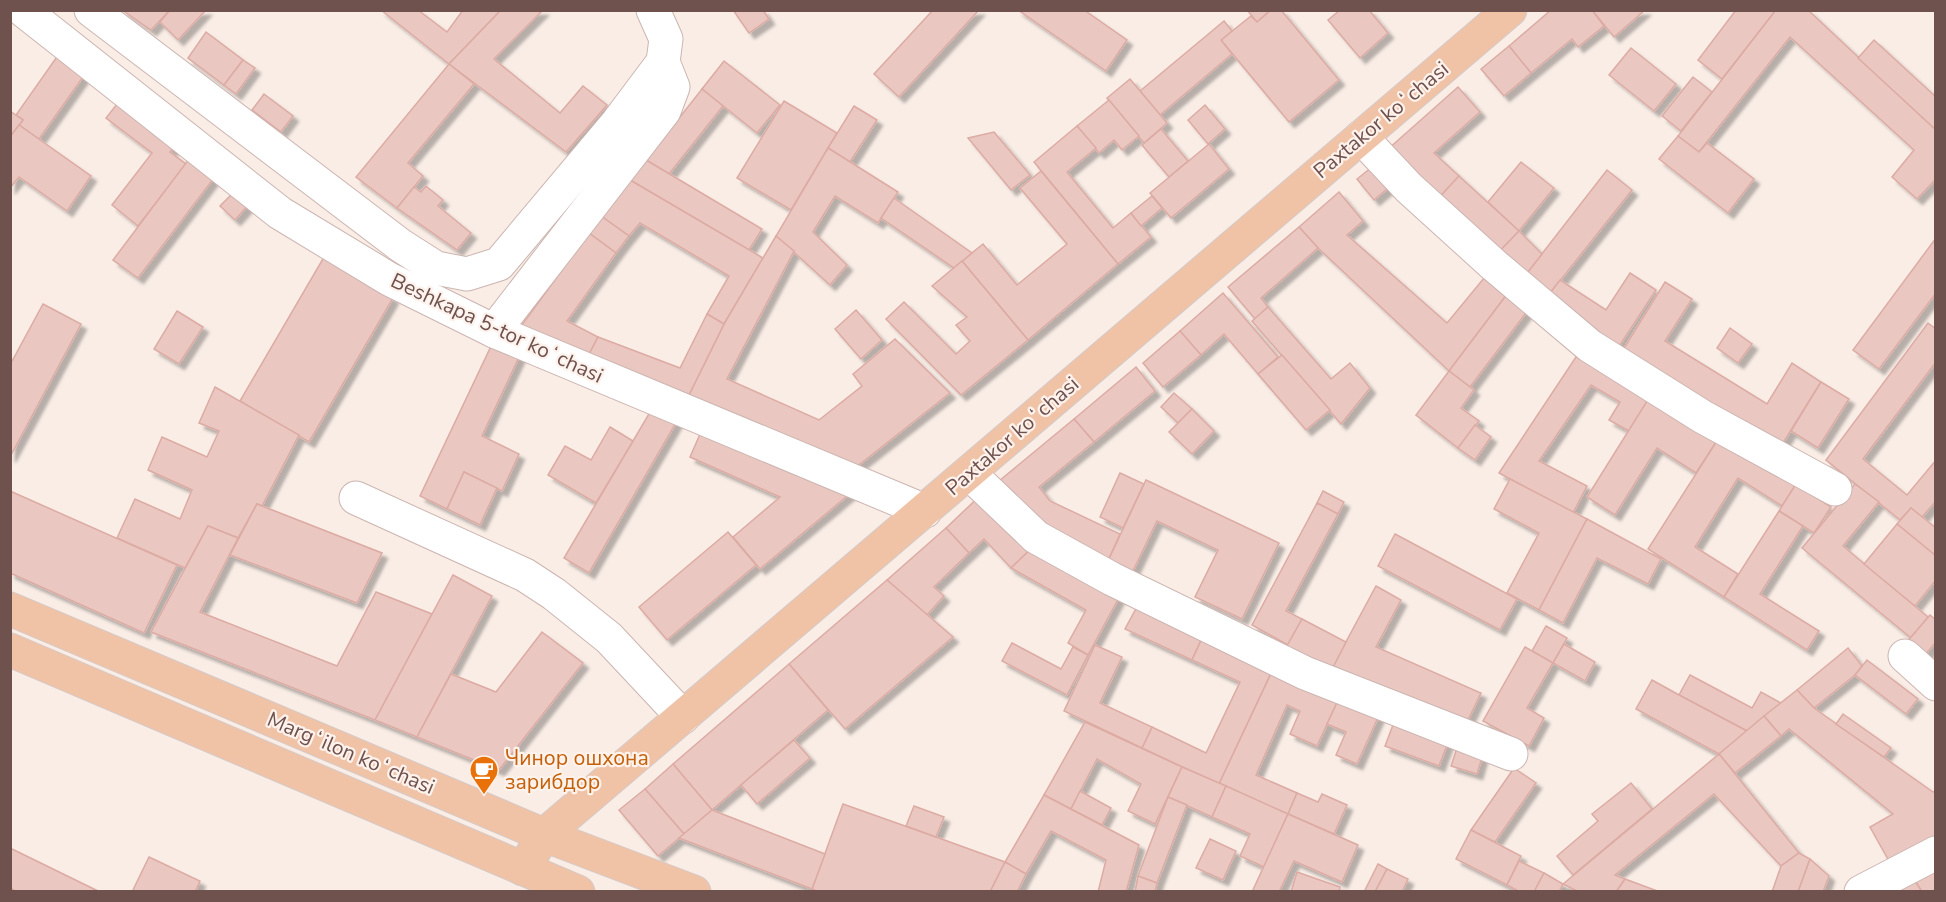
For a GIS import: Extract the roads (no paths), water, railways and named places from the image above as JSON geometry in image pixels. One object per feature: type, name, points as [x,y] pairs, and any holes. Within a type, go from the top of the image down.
[{"type":"main road","name":"Paxtakor koʻchasi","points":[[522,869],[544,835],[1510,10]]},
{"type":"main road","name":"Margʻilon koʻchasi","points":[[10,609],[544,835],[694,891]]},
{"type":"main road","name":"Margʻilon koʻchasi","points":[[10,650],[578,891]]},
{"type":"street","name":"Beshkapa 5-tor koʻchasi","points":[[23,10],[280,213],[389,279],[494,331],[925,511]]},
{"type":"street","points":[[91,10],[400,245],[436,268],[467,274],[499,264],[618,122],[663,62]]},
{"type":"street","points":[[494,331],[664,111],[673,87],[663,62],[666,39],[652,10]]},
{"type":"street","points":[[1361,137],[1409,188],[1495,266],[1590,346],[1703,417],[1835,489]]},
{"type":"street","points":[[969,473],[1036,537],[1112,579],[1305,673],[1510,754]]},
{"type":"street","points":[[356,498],[525,575],[554,594],[609,638],[683,717]]},
{"type":"street","points":[[1905,656],[1935,684]]},
{"type":"street","points":[[1861,891],[1935,853]]},
{"type":"place","name":"Чинор ошхона зарибдор","points":[[484,796]]}]
